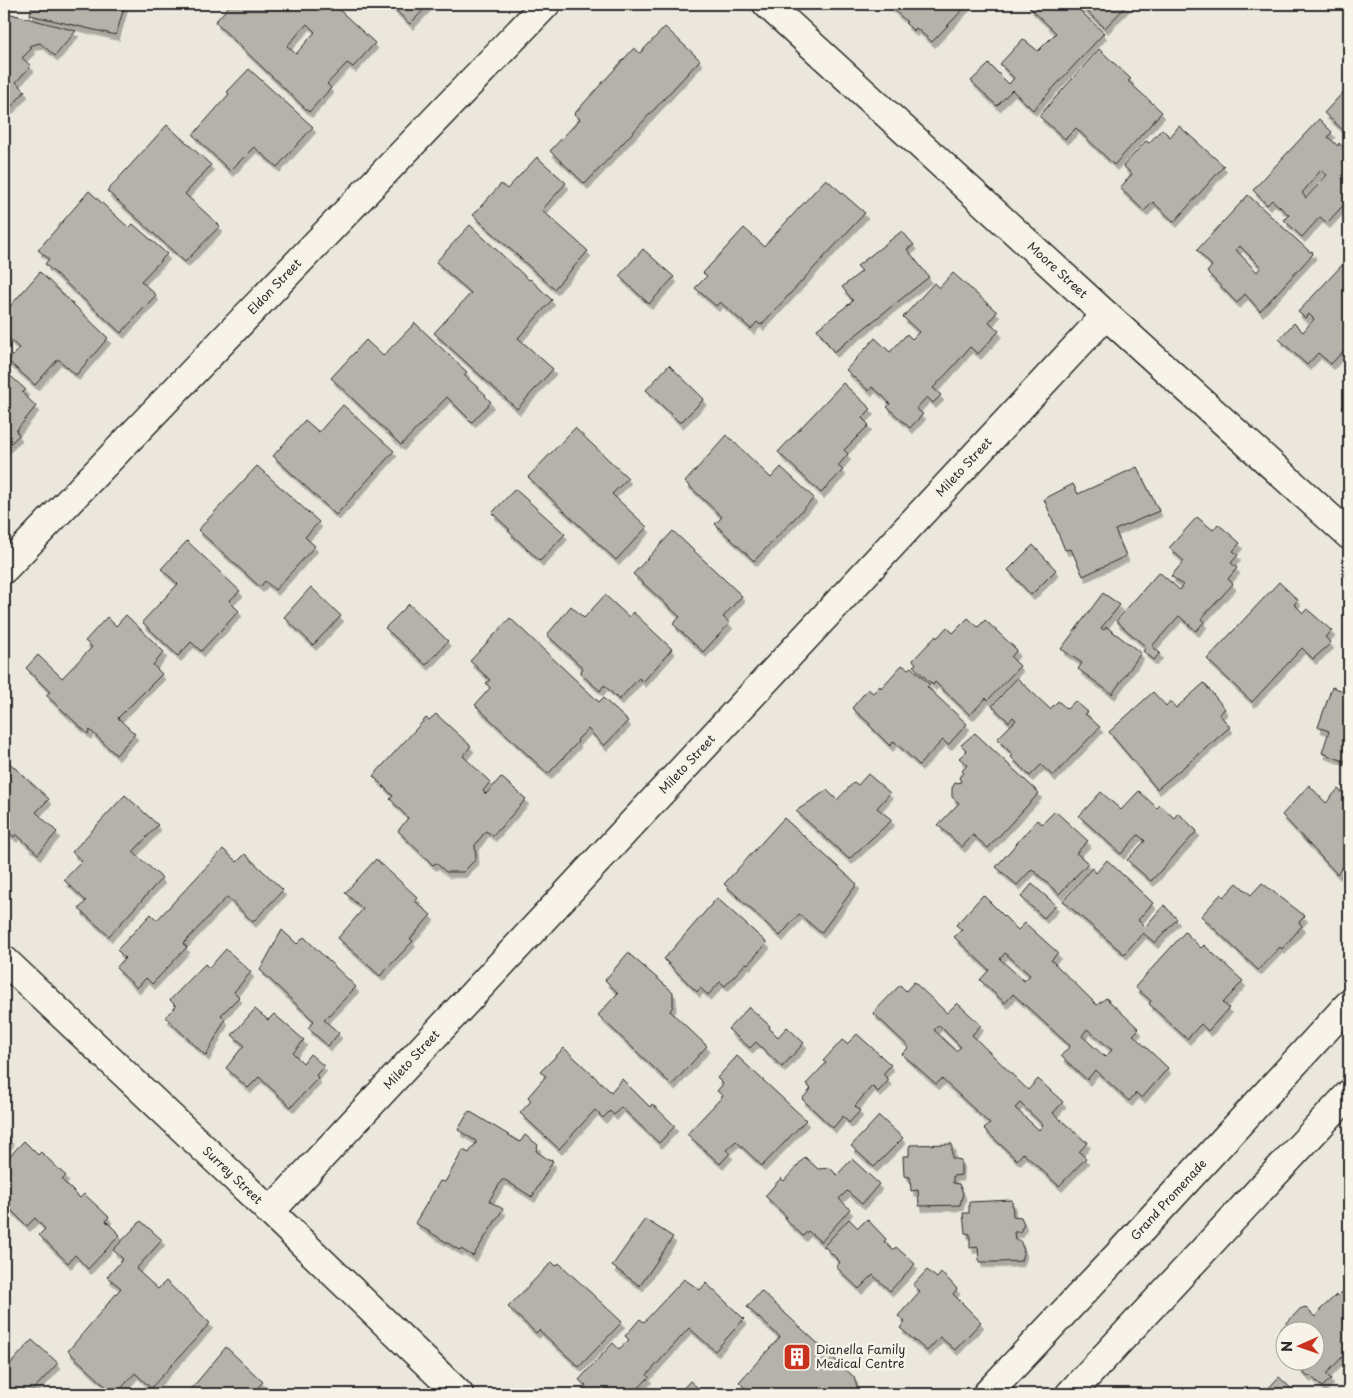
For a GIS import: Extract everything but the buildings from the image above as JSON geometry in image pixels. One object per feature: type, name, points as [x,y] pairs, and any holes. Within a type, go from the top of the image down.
[{"type":"street","name":"Eldon Street","points":[[4,569],[546,4]]},
{"type":"street","name":"Moore Street","points":[[767,4],[1106,316],[1349,535]]},
{"type":"street","name":"Mileto Street","points":[[270,1212],[1106,316]]},
{"type":"street","name":"Surrey Street","points":[[4,960],[459,1394]]},
{"type":"street","name":"Grand Promenade","points":[[987,1394],[1349,1004]]},
{"type":"street","points":[[1070,1394],[1349,1094]]},
{"type":"place","name":"Dianella Family Medical Centre","points":[[797,1357]]}]
